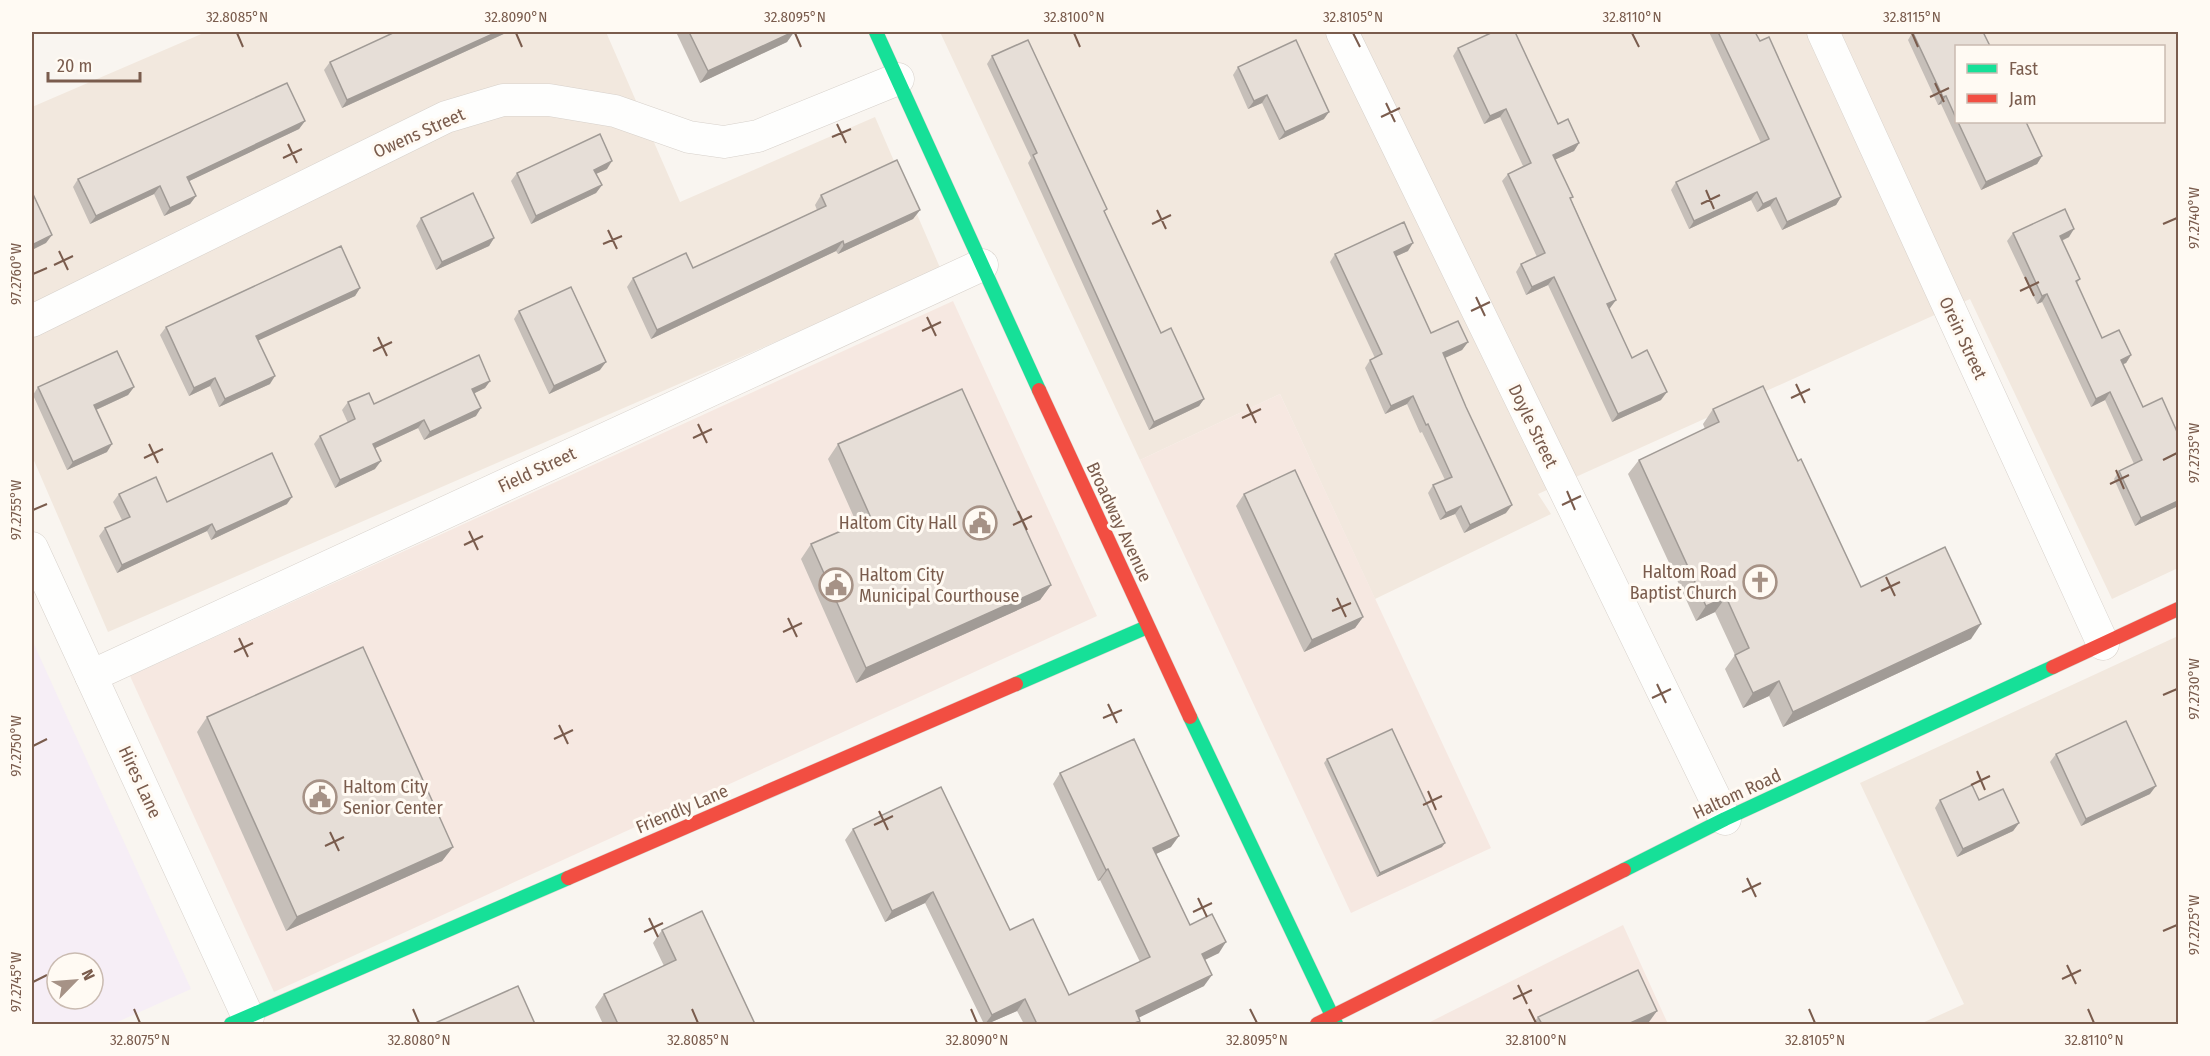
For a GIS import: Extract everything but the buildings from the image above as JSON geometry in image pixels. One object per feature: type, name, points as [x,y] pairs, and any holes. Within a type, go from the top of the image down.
[{"type":"main road","name":"Broadway Avenue","points":[[876,32],[1147,627],[1334,1021]]},
{"type":"main road","name":"Haltom Road","points":[[1317,1024],[1334,1021],[1725,819],[2178,609]]},
{"type":"main road","name":"Friendly Lane","points":[[239,1021],[1147,627]]},
{"type":"street","name":"Doyle Street","points":[[1342,32],[1725,819]]},
{"type":"street","name":"Orein Street","points":[[1823,32],[2103,644]]},
{"type":"street","name":"Owens Street","points":[[32,321],[446,117],[504,100],[549,100],[615,111],[689,137],[724,142],[758,136],[898,79]]},
{"type":"street","name":"Field Street","points":[[91,676],[982,265]]},
{"type":"street","name":"Hires Lane","points":[[32,548],[91,676],[239,1021]]},
{"type":"shaded area","points":[[206,32],[606,32],[680,202],[875,117],[941,270],[108,632],[32,456],[32,107]]},
{"type":"shaded area","points":[[940,32],[2178,32],[2178,568],[2112,599],[1970,299],[1538,494],[1551,514],[1375,599],[1280,394],[1140,460]]},
{"type":"shaded area","points":[[953,301],[1097,616],[274,992],[130,676]]},
{"type":"shaded area","points":[[1280,394],[1491,848],[1351,913],[1140,460]]},
{"type":"shaded area","points":[[2178,636],[2178,1024],[1920,1024],[1964,1004],[1860,783]]},
{"type":"shaded area","points":[[32,640],[191,989],[113,1024],[32,1024]]},
{"type":"shaded area","points":[[1623,925],[1668,1024],[1426,1024]]},
{"type":"traffic: fast","points":[[876,32],[1039,390]]},
{"type":"traffic: fast","points":[[1016,684],[1147,627]]},
{"type":"traffic: fast","points":[[1624,870],[1725,819],[2053,667]]},
{"type":"traffic: fast","points":[[1190,717],[1336,1024]]},
{"type":"traffic: fast","points":[[231,1024],[568,878]]},
{"type":"traffic: jam","points":[[1039,390],[1190,717]]},
{"type":"traffic: jam","points":[[2053,667],[2178,609]]},
{"type":"traffic: jam","points":[[568,878],[1016,684]]},
{"type":"traffic: jam","points":[[1317,1024],[1624,870]]},
{"type":"place","name":"Haltom City Hall","points":[[980,523]]},
{"type":"place","name":"Haltom Road Baptist Church","points":[[1760,582]]},
{"type":"place","name":"Haltom City Municipal Courthouse","points":[[836,585]]},
{"type":"place","name":"Haltom City Senior Center","points":[[320,797]]}]
